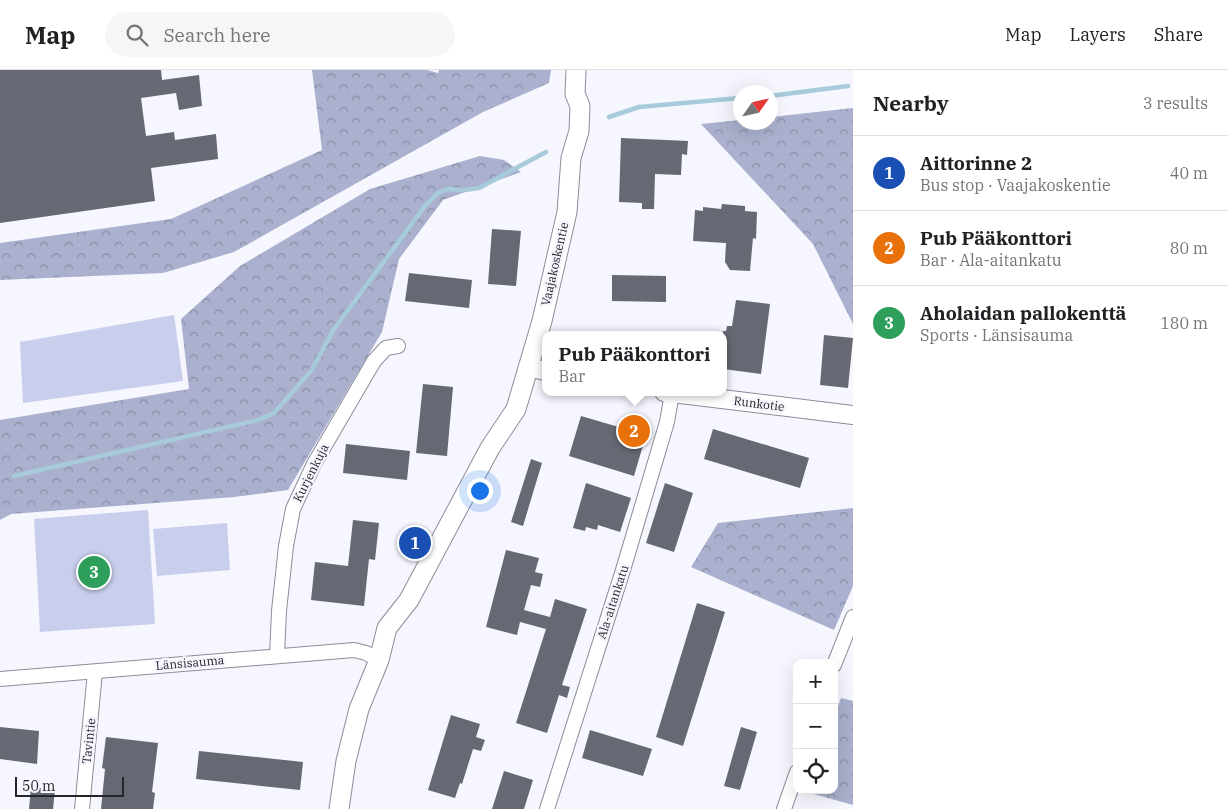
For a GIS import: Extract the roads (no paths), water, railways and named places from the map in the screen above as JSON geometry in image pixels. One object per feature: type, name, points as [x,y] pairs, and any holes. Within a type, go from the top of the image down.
[{"type":"main road","name":"Vaajakoskentie","points":[[339,809],[346,760],[355,726],[379,660],[400,634],[409,600],[490,448],[503,403],[537,369],[542,321],[567,212],[571,158],[579,131],[580,106],[575,94],[576,70]]},
{"type":"street","name":"Kurjenkuja","points":[[277,655],[279,611],[286,546],[293,509],[314,464],[374,360],[386,348],[398,346]]},
{"type":"street","name":"Ala-aitankatu","points":[[547,809],[623,570],[667,422],[668,396]]},
{"type":"street","name":"Runkotie","points":[[693,396],[853,415]]},
{"type":"street","points":[[836,659],[853,617]]},
{"type":"street","name":"Länsisauma","points":[[0,679],[354,650],[366,653],[379,660]]},
{"type":"street","name":"Tavintie","points":[[82,809],[96,672]]},
{"type":"street","points":[[784,809],[793,783]]},
{"type":"waterway","points":[[778,95],[848,86]]},
{"type":"waterway","points":[[609,117],[639,107],[733,99]]},
{"type":"waterway","points":[[14,476],[258,420],[274,413],[311,371],[334,329],[425,206],[438,193],[448,189],[464,190],[479,188],[546,152]]},
{"type":"place","name":"Pub Pääkonttori","points":[[634,431]]},
{"type":"place","name":"Aittorinne 2","points":[[415,543]]},
{"type":"place","name":"Aholaidan pallokenttä","points":[[94,572]]}]
